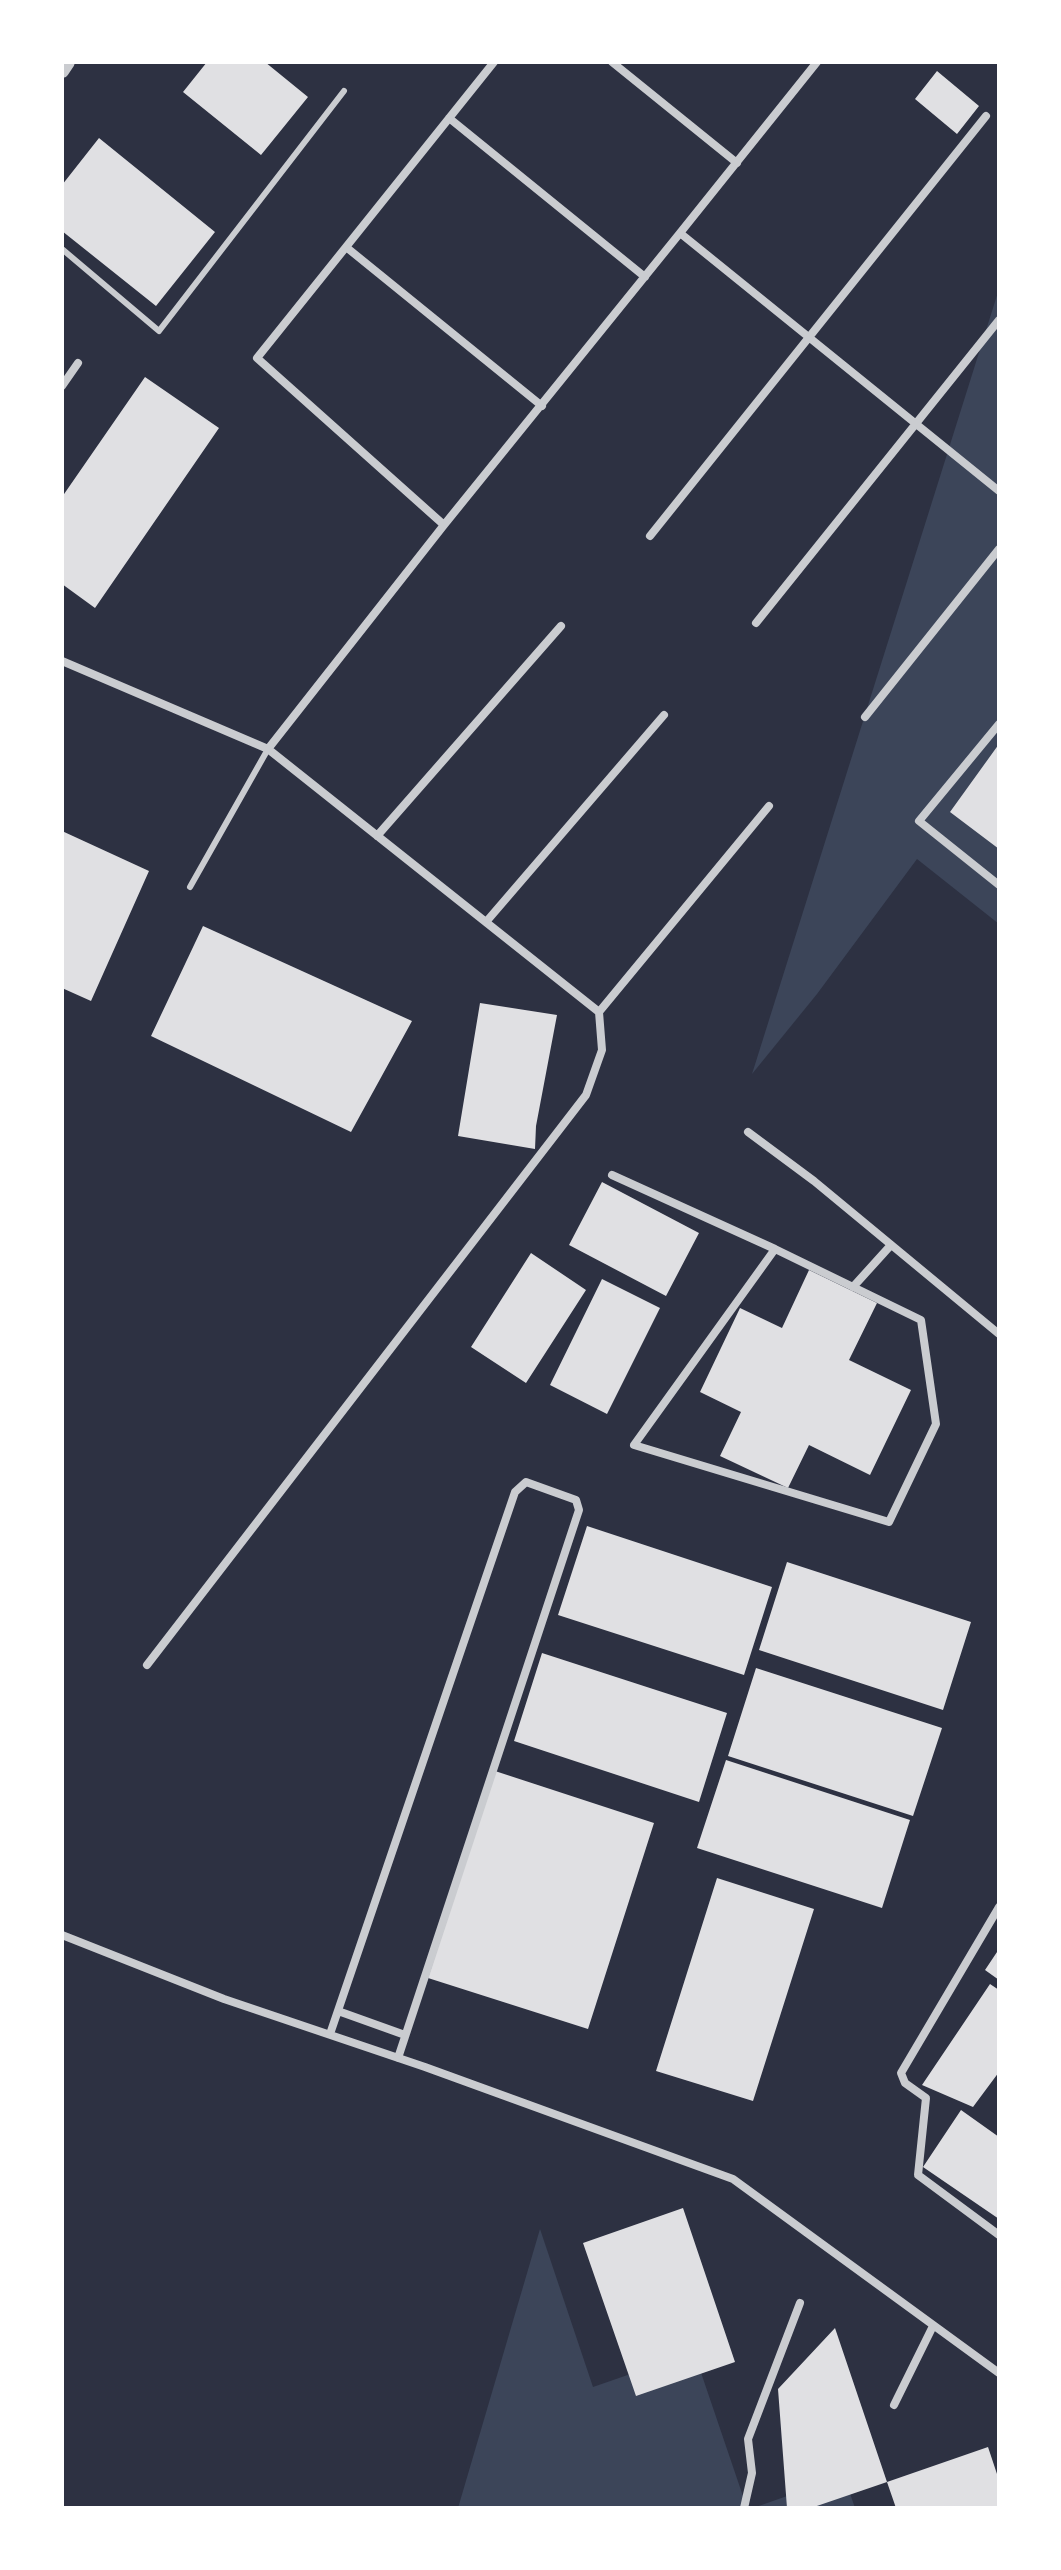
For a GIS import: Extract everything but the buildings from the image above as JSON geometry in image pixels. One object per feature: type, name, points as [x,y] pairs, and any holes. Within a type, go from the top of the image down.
[{"type":"street","points":[[62,71],[68,62]]},
{"type":"street","points":[[444,525],[257,358],[494,62]]},
{"type":"street","points":[[612,62],[737,163]]},
{"type":"street","points":[[268,749],[817,62]]},
{"type":"street","points":[[650,536],[986,116]]},
{"type":"street","points":[[449,118],[645,277]]},
{"type":"street","points":[[680,233],[999,491]]},
{"type":"street","points":[[346,247],[542,406]]},
{"type":"street","points":[[756,623],[999,320]]},
{"type":"street","points":[[62,386],[78,363]]},
{"type":"street","points":[[865,717],[999,549]]},
{"type":"street","points":[[377,836],[561,626]]},
{"type":"street","points":[[62,661],[268,749],[599,1012]]},
{"type":"street","points":[[486,922],[664,715]]},
{"type":"street","points":[[999,724],[919,821],[999,885]]},
{"type":"street","points":[[147,1665],[586,1095],[602,1050],[599,1012],[769,806]]},
{"type":"street","points":[[748,1132],[999,1334]]},
{"type":"street","points":[[612,1175],[775,1249],[921,1320],[936,1424],[889,1522],[634,1445],[775,1249]]},
{"type":"street","points":[[853,1287],[891,1245]]},
{"type":"street","points":[[330,2034],[515,1492],[526,1482],[576,1500],[579,1510],[398,2058]]},
{"type":"street","points":[[999,1907],[901,2073],[905,2083],[926,2098],[918,2175],[999,2235]]},
{"type":"street","points":[[62,1935],[224,1999],[733,2179],[999,2373]]},
{"type":"street","points":[[338,2011],[405,2035]]},
{"type":"street","points":[[744,2508],[752,2473],[748,2439],[800,2303]]},
{"type":"street","points":[[894,2405],[933,2326]]},
{"type":"lane","points":[[62,249],[159,331],[344,91]]},
{"type":"lane","points":[[190,887],[268,749]]},
{"type":"shaded area","points":[[999,289],[999,924],[917,859],[817,994],[752,1074]]},
{"type":"shaded area","points":[[540,2229],[593,2387],[694,2352],[747,2508],[458,2508]]},
{"type":"shaded area","points":[[844,2476],[855,2508],[753,2508]]}]
